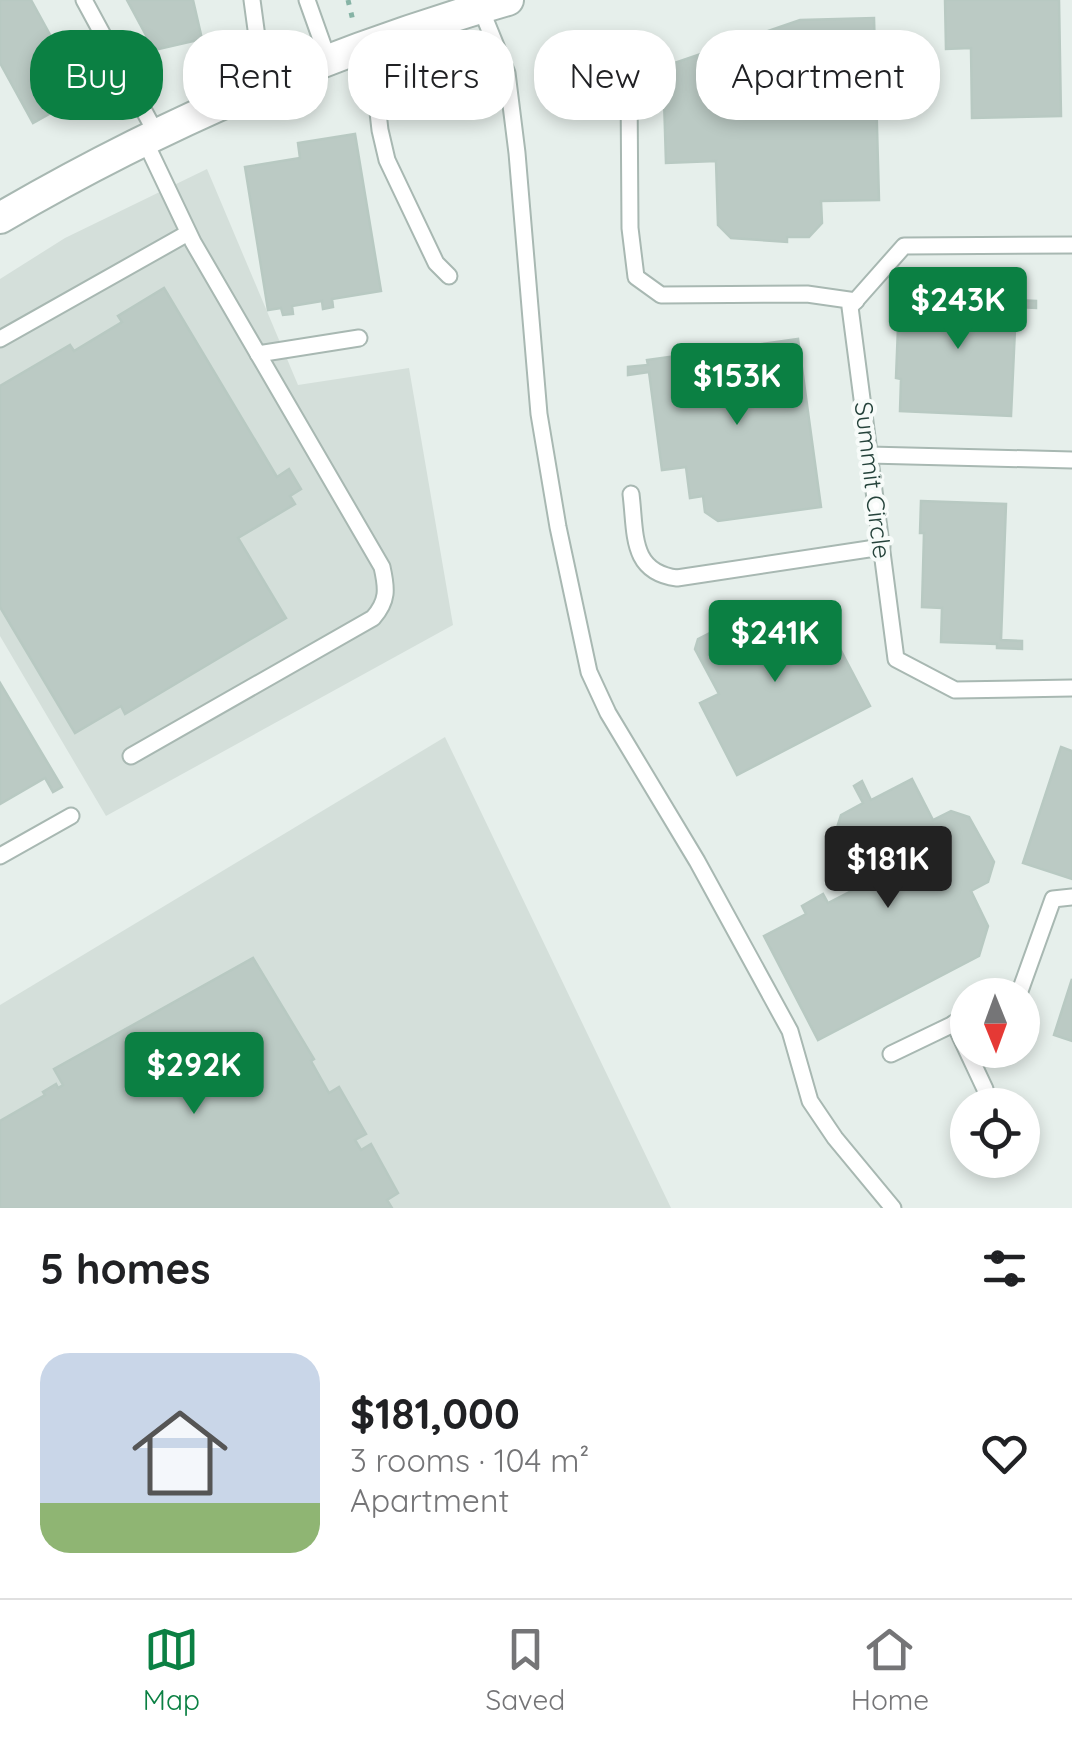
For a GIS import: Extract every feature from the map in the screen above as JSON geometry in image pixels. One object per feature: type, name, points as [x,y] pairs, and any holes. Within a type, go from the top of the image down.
[{"type":"street","points":[[411,30],[489,3]]},
{"type":"street","points":[[328,59],[348,52]]},
{"type":"street","points":[[0,218],[185,120]]},
{"type":"lane","points":[[84,0],[150,136],[188,233],[382,567],[386,587],[385,604],[372,618],[131,756]]},
{"type":"lane","points":[[252,0],[255,30]]},
{"type":"lane","points":[[307,0],[318,30]]},
{"type":"lane","points":[[489,3],[507,74],[539,414],[589,672],[608,713],[697,860],[790,1031],[810,1101],[893,1208]]},
{"type":"lane","points":[[379,120],[387,160],[436,263],[450,276]]},
{"type":"lane","points":[[629,120],[630,228],[636,277],[661,295],[807,294],[856,301],[904,246],[1072,245]]},
{"type":"lane","points":[[0,338],[188,233]]},
{"type":"lane","name":"Summit Circle","points":[[856,301],[850,308],[896,659],[955,690],[1072,688]]},
{"type":"lane","points":[[258,354],[359,338]]},
{"type":"lane","points":[[870,455],[1072,460]]},
{"type":"lane","points":[[631,494],[640,558],[657,576],[677,578],[882,547]]},
{"type":"lane","points":[[0,856],[71,816]]},
{"type":"lane","points":[[1025,978],[1053,899],[1072,897]]},
{"type":"lane","points":[[891,1054],[950,1025]]},
{"type":"shaded area","points":[[207,169],[298,385],[409,368],[453,625],[106,816],[0,636],[0,279],[65,238]]},
{"type":"shaded area","points":[[445,737],[671,1208],[0,1208],[0,1005]]},
{"type":"building","points":[[0,0],[31,0],[47,30],[30,30],[30,118],[0,63]]},
{"type":"building","points":[[127,0],[193,0],[200,30],[183,30],[183,43],[163,48],[163,30],[143,30]]},
{"type":"building","points":[[945,0],[1059,0],[1061,116],[972,118],[971,48],[946,49]]},
{"type":"building","points":[[874,18],[874,30],[771,30],[800,20]]},
{"type":"building","points":[[696,56],[696,120],[877,120],[879,200],[821,201],[822,223],[809,237],[787,237],[787,242],[731,238],[718,225],[716,161],[666,163],[665,120],[676,120],[676,63]]},
{"type":"building","points":[[355,134],[381,291],[332,299],[333,307],[323,309],[322,301],[292,306],[293,314],[283,315],[281,308],[268,310],[245,167],[300,158],[298,143]]},
{"type":"building","points":[[164,288],[277,477],[289,469],[301,489],[290,496],[295,504],[238,538],[286,618],[125,714],[121,706],[75,733],[0,607],[0,386],[70,345],[74,351],[122,322],[118,316]]},
{"type":"building","points":[[920,290],[1015,294],[1015,300],[1036,301],[1036,308],[1016,307],[1011,416],[900,411],[901,379],[896,378],[899,302],[919,302]]},
{"type":"building","points":[[798,339],[821,507],[718,521],[705,512],[703,496],[690,498],[686,467],[662,470],[649,372],[628,375],[628,367],[648,365],[647,360]]},
{"type":"building","points":[[921,501],[1006,504],[1001,640],[1022,641],[1022,649],[941,642],[942,608],[922,607]]},
{"type":"building","points":[[818,607],[870,706],[737,775],[700,703],[719,694],[695,649],[698,639],[759,608],[771,631]]},
{"type":"building","points":[[0,683],[62,787],[53,792],[45,778],[0,804]]},
{"type":"building","points":[[1061,747],[1072,751],[1072,879],[1023,863]]},
{"type":"building","points":[[912,779],[933,820],[951,811],[969,817],[994,862],[988,882],[971,891],[988,926],[979,956],[818,1040],[764,936],[806,914],[802,906],[823,894],[828,903],[861,886],[835,834],[841,815],[863,803],[854,786],[862,781],[871,800]]},
{"type":"building","points":[[253,958],[314,1059],[311,1061],[329,1093],[339,1087],[366,1134],[355,1140],[361,1150],[371,1144],[398,1193],[387,1200],[392,1208],[0,1208],[0,1121],[45,1095],[43,1092],[56,1084],[58,1088],[63,1085],[54,1069]]},
{"type":"building","points":[[1072,979],[1072,1041],[1054,1035]]}]
